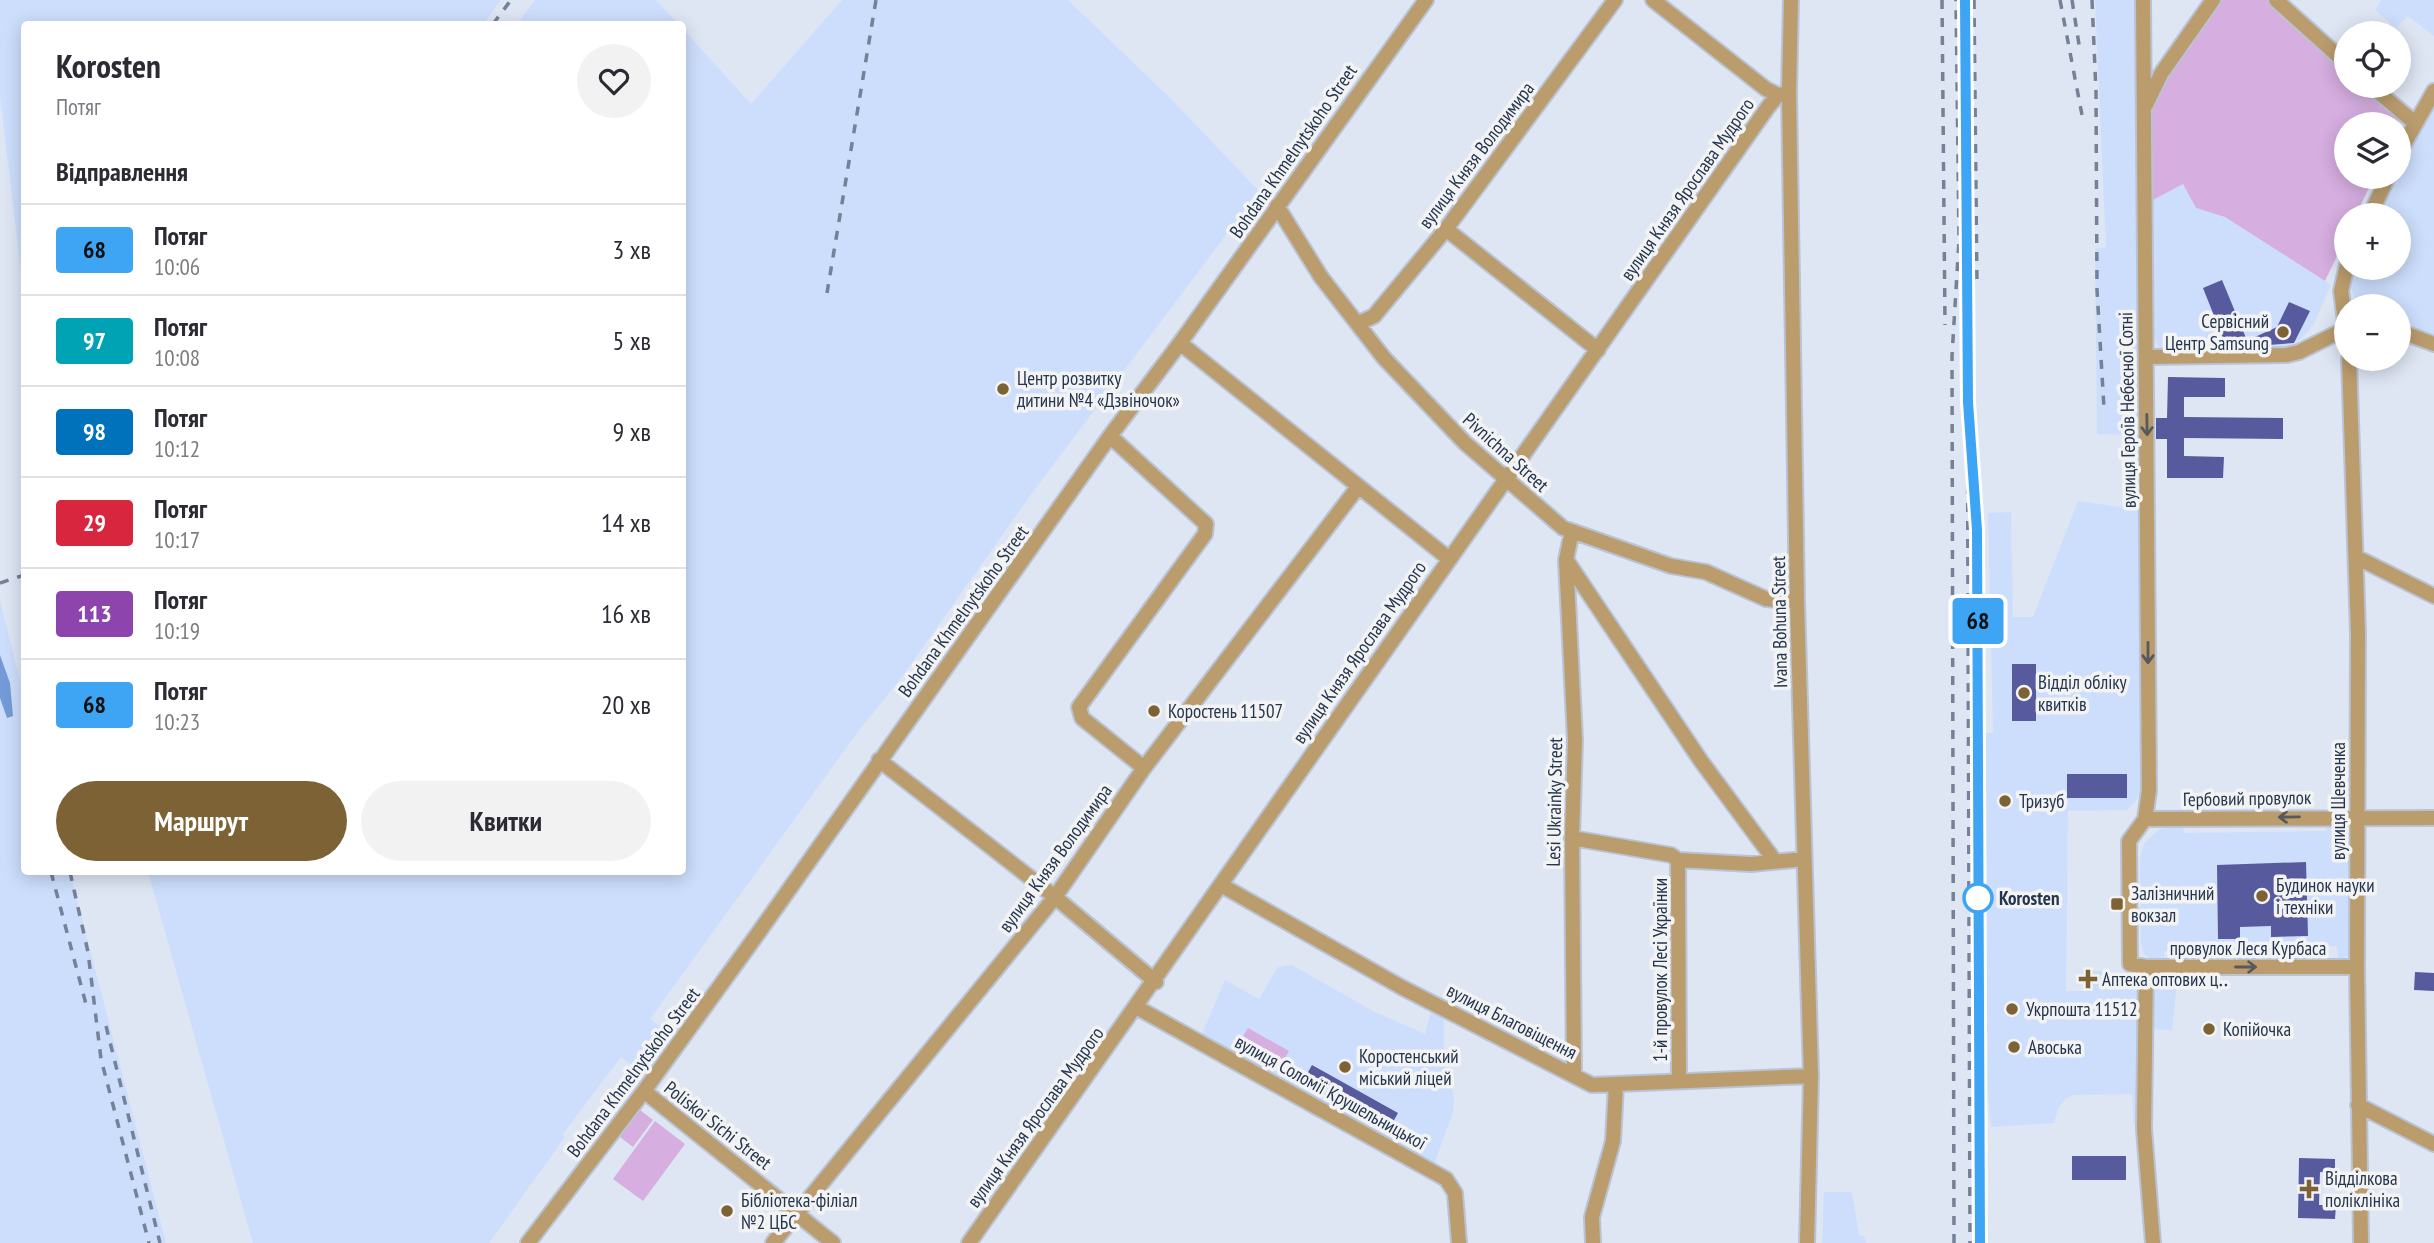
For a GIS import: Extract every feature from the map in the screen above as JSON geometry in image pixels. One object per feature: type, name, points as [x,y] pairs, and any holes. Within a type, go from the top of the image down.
[{"type":"street","name":"Bohdana Khmelnytskoho Street","points":[[528,1243],[644,1091],[1110,436],[1180,343],[1426,0]]},
{"type":"street","name":"вулиця Князя Володимира","points":[[1359,323],[1374,316],[1447,229],[1615,0]]},
{"type":"street","points":[[1653,0],[1766,89],[1784,94]]},
{"type":"street","name":"Ivana Bohuna Street","points":[[1791,0],[1784,94],[1811,1076],[1807,1243]]},
{"type":"street","name":"вулиця Героїв Небесної Сотні","points":[[2143,0],[2149,790],[2145,819]]},
{"type":"street","points":[[2144,110],[2161,74],[2213,0]]},
{"type":"street","points":[[2276,0],[2334,52]]},
{"type":"street","points":[[2411,128],[2434,91]]},
{"type":"street","name":"вулиця Князя Ярослава Мудрого","points":[[970,1243],[1138,1008],[1448,558],[1784,94]]},
{"type":"street","points":[[2385,98],[2414,122]]},
{"type":"street","name":"Pivnichna Street","points":[[1277,206],[1321,276],[1384,358],[1465,443],[1507,477],[1556,523],[1671,566],[1706,572],[1766,599],[1797,602]]},
{"type":"street","points":[[1447,229],[1598,350]]},
{"type":"street","points":[[2146,357],[2287,355],[2300,352],[2334,334]]},
{"type":"street","points":[[2411,335],[2434,344]]},
{"type":"street","points":[[1180,343],[1448,558]]},
{"type":"street","name":"вулиця Шевченка","points":[[2349,371],[2356,558],[2361,1243]]},
{"type":"street","points":[[1110,436],[1206,524],[1205,534],[1079,707],[1082,718],[1144,768]]},
{"type":"street","name":"вулиця Князя Володимира","points":[[773,1243],[1055,897],[1144,768],[1358,487]]},
{"type":"street","name":"Lesi Ukrainky Street","points":[[1572,531],[1566,561],[1575,740],[1572,838],[1574,1074]]},
{"type":"street","points":[[2356,558],[2434,596]]},
{"type":"street","points":[[1566,561],[1701,761],[1775,862]]},
{"type":"street","points":[[879,761],[1055,897],[1156,982]]},
{"type":"street","name":"Гербовий провулок","points":[[2145,819],[2357,816],[2434,818]]},
{"type":"street","points":[[2145,819],[2129,841],[2129,959],[2130,964],[2142,966],[2144,1129],[2153,1243]]},
{"type":"street","points":[[1572,838],[1671,855],[1678,860],[1751,864],[1804,859]]},
{"type":"street","name":"1-й провулок Лесі Українки","points":[[1678,860],[1679,1081]]},
{"type":"street","name":"вулиця Благовіщення","points":[[1221,885],[1403,988],[1592,1085],[1811,1076]]},
{"type":"street","name":"провулок Леся Курбаса","points":[[2142,966],[2357,967]]},
{"type":"street","name":"вулиця Соломії Крушельницької","points":[[1138,1008],[1446,1179],[1455,1193],[1459,1243]]},
{"type":"street","points":[[1593,1243],[1592,1217],[1613,1141],[1616,1085]]},
{"type":"street","name":"Poliskoi Sichi Street","points":[[644,1091],[797,1212],[832,1243]]},
{"type":"street","points":[[2358,1105],[2434,1144]]},
{"type":"shaded area","points":[[0,0],[501,0],[485,21],[21,21],[21,272],[0,96]]},
{"type":"shaded area","points":[[535,0],[656,0],[675,21],[519,21]]},
{"type":"shaded area","points":[[842,0],[1068,0],[1172,100],[1259,191],[1030,496],[901,678],[857,733],[650,1019],[670,1034],[640,1071],[621,1057],[563,1134],[565,1137],[489,1243],[253,1243],[149,875],[686,875],[686,32],[751,104]]},
{"type":"shaded area","points":[[2095,0],[2137,0],[2140,435],[2097,434],[2095,249],[2106,247]]},
{"type":"shaded area","points":[[2220,0],[2269,0],[2334,58],[2334,98],[2378,98],[2392,112],[2334,112],[2334,189],[2368,189],[2362,203],[2334,203],[2334,262],[2325,281],[2225,217],[2196,208],[2183,184],[2151,201],[2149,131],[2152,109],[2162,81]]},
{"type":"shaded area","points":[[2381,0],[2434,0],[2434,36],[2408,16],[2403,21],[2388,21],[2375,10]]},
{"type":"shaded area","points":[[2434,100],[2434,339],[2411,329],[2411,294],[2353,294],[2350,285],[2351,280],[2411,280],[2411,203],[2385,203],[2392,189],[2411,189],[2411,148]]},
{"type":"shaded area","points":[[2183,184],[2196,208],[2225,217],[2331,285],[2314,324],[2302,338],[2285,348],[2163,350],[2158,346],[2152,331],[2151,201]]},
{"type":"shaded area","points":[[2078,501],[2141,510],[2140,789],[2138,798],[2127,810],[2068,811],[2066,991],[2083,991],[2086,971],[2178,973],[2172,1030],[2148,1029],[2144,1125],[2133,1124],[2132,1094],[2074,1095],[2065,1099],[2058,1109],[2054,1123],[1991,1127],[1981,1021],[1980,733],[1993,733],[1988,513],[2011,512],[2013,617],[2033,617]]},
{"type":"shaded area","points":[[0,600],[21,684],[21,875],[71,875],[166,1243],[0,1243]]},
{"type":"shaded area","points":[[2326,824],[2348,824],[2350,828],[2350,954],[2346,957],[2338,959],[2337,946],[2278,948],[2274,955],[2164,951],[2164,961],[2153,960],[2144,954],[2141,944],[2140,857],[2145,842],[2160,829],[2183,826],[2184,833],[2326,831]]},
{"type":"shaded area","name":"Коростенський міський ліцей","points":[[1292,965],[1373,1011],[1425,1034],[1432,1008],[1444,1012],[1444,1059],[1454,1097],[1453,1112],[1432,1170],[1199,1041],[1225,980],[1259,999],[1278,967]]},
{"type":"shaded area","points":[[1248,1028],[1289,1051],[1279,1069],[1238,1045]]},
{"type":"shaded area","points":[[640,1110],[653,1120],[633,1147],[620,1137]]},
{"type":"shaded area","points":[[655,1121],[685,1144],[643,1201],[613,1179]]},
{"type":"shaded area","points":[[1824,1192],[1852,1192],[1859,1235],[1864,1236],[1866,1243],[1822,1243]]},
{"type":"water","points":[[0,655],[10,683],[13,716],[7,718],[0,698]]},
{"type":"building","points":[[2222,280],[2246,338],[2226,346],[2203,288]]},
{"type":"building","name":"Сервісний Центр Samsung","points":[[2289,302],[2310,311],[2294,343],[2255,346],[2255,337],[2277,327]]},
{"type":"building","points":[[2168,377],[2225,378],[2225,397],[2184,397],[2184,417],[2283,418],[2283,439],[2184,438],[2184,456],[2224,457],[2223,478],[2167,478],[2167,439],[2156,439],[2156,418],[2167,418]]},
{"type":"building","name":"Відділ обліку квитків","points":[[2012,664],[2036,664],[2036,721],[2012,721]]},
{"type":"building","points":[[2067,774],[2127,774],[2127,798],[2067,798]]},
{"type":"building","name":"Будинок науки і техніки","points":[[2306,862],[2308,936],[2271,937],[2271,926],[2240,927],[2240,939],[2218,939],[2217,865]]},
{"type":"building","points":[[2415,972],[2434,973],[2434,991],[2414,990]]},
{"type":"building","name":"Коростенський міський ліцей","points":[[1312,1065],[1398,1113],[1388,1131],[1302,1083]]},
{"type":"building","points":[[2072,1156],[2126,1156],[2126,1180],[2072,1180]]},
{"type":"building","name":"Відділкова поліклініка","points":[[2299,1158],[2335,1159],[2335,1173],[2320,1172],[2319,1205],[2336,1205],[2335,1219],[2298,1218]]},
{"type":"railway","points":[[495,21],[511,0]]},
{"type":"railway","points":[[827,293],[876,0]]},
{"type":"railway","points":[[1942,0],[1945,325]]},
{"type":"railway","points":[[1954,1243],[1952,356],[1959,240],[1956,0]]},
{"type":"railway","points":[[1974,0],[1977,287]]},
{"type":"railway","points":[[2060,0],[2082,115]]},
{"type":"railway","points":[[2072,0],[2080,51]]},
{"type":"railway","points":[[2092,0],[2096,92],[2097,290],[2104,408]]},
{"type":"railway","points":[[1967,269],[1970,1243]]},
{"type":"railway","points":[[0,583],[21,576]]},
{"type":"railway","points":[[52,875],[87,1008]]},
{"type":"railway","points":[[71,875],[88,952],[101,1059],[149,1243]]},
{"type":"railway","points":[[106,1026],[160,1243]]},
{"type":"train","name":"68","points":[[1965,0],[1968,402],[1977,530],[1980,1243]]},
{"type":"place","name":"Сервісний Центр Samsung","points":[[2283,332]]},
{"type":"place","name":"Центр розвитку дитини №4 «Дзвіночок»","points":[[1003,389]]},
{"type":"place","name":"Відділ обліку квитків","points":[[2024,693]]},
{"type":"place","name":"Коростень 11507","points":[[1154,711]]},
{"type":"place","name":"Тризуб","points":[[2005,801]]},
{"type":"place","name":"Будинок науки і техніки","points":[[2262,896]]},
{"type":"place","name":"Korosten","points":[[1978,898]]},
{"type":"place","name":"Залізничний вокзал","points":[[2117,904]]},
{"type":"place","name":"Аптека оптових ц‥","points":[[2088,979]]},
{"type":"place","name":"Укрпошта 11512","points":[[2012,1009]]},
{"type":"place","name":"Копійочка","points":[[2209,1029]]},
{"type":"place","name":"Авоська","points":[[2014,1047]]},
{"type":"place","name":"Коростенський міський ліцей","points":[[1345,1067]]},
{"type":"place","name":"Відділкова поліклініка","points":[[2309,1189]]},
{"type":"place","name":"Бібліотека-філіал №2 ЦБС","points":[[727,1211]]}]
